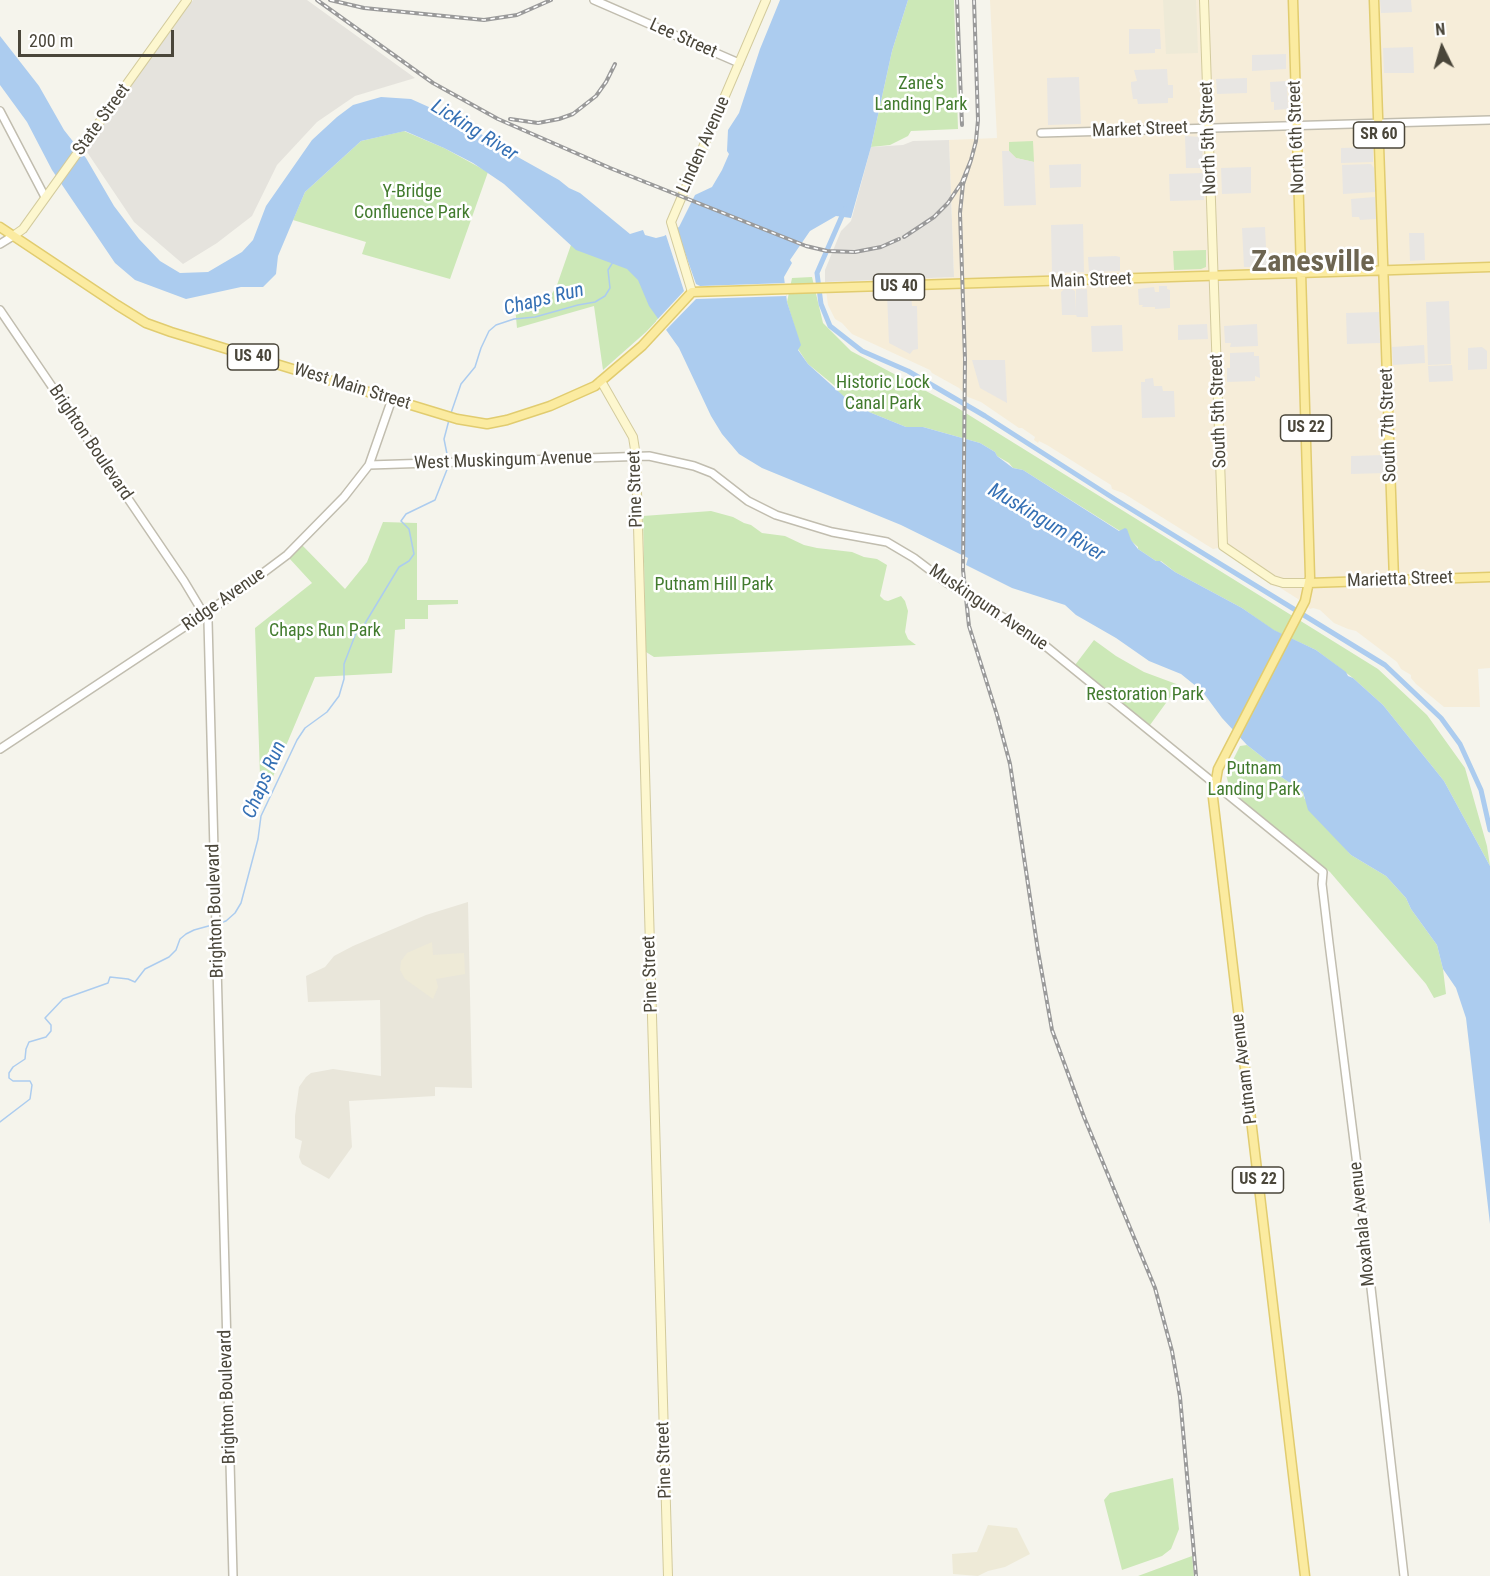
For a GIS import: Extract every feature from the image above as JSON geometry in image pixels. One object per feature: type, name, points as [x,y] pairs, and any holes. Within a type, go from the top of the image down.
[{"type":"main road","name":"State Street","points":[[13,236],[23,230],[187,0]]},
{"type":"main road","name":"Linden Avenue","points":[[692,292],[671,222],[766,0]]},
{"type":"main road","name":"North 5th Street","points":[[1204,0],[1215,277]]},
{"type":"main road","name":"North 6th Street","points":[[1293,0],[1300,273]]},
{"type":"main road","name":"SR 60","points":[[1374,0],[1384,271]]},
{"type":"main road","name":"West Main Street","points":[[0,227],[146,322],[171,332],[456,419],[487,424],[507,420],[570,398],[601,381],[650,337],[692,292]]},
{"type":"main road","name":"Main Street","points":[[692,292],[1490,267]]},
{"type":"main road","name":"South 7th Street","points":[[1384,271],[1394,580]]},
{"type":"main road","name":"US 22","points":[[1300,273],[1309,583]]},
{"type":"main road","name":"South 5th Street","points":[[1215,277],[1223,546],[1273,580],[1283,583],[1309,583]]},
{"type":"main road","name":"Pine Street","points":[[601,381],[633,437],[636,456],[668,1576]]},
{"type":"main road","name":"Marietta Street","points":[[1309,583],[1490,577]]},
{"type":"main road","name":"Putnam Avenue","points":[[1305,1576],[1214,809],[1215,783],[1224,758],[1305,600],[1309,583]]},
{"type":"street","name":"Lee Street","points":[[594,0],[739,63]]},
{"type":"street","points":[[0,111],[21,152],[47,194]]},
{"type":"street","name":"Market Street","points":[[1041,133],[1490,120]]},
{"type":"street","points":[[0,244],[13,236]]},
{"type":"street","name":"Brighton Boulevard","points":[[0,310],[208,621],[233,1576]]},
{"type":"street","name":"Ridge Avenue","points":[[0,750],[205,614],[287,555],[345,497],[369,465],[392,399]]},
{"type":"street","name":"West Muskingum Avenue","points":[[369,465],[636,456]]},
{"type":"street","name":"Muskingum Avenue","points":[[636,456],[668,459],[694,466],[712,473],[748,501],[776,515],[832,532],[887,542],[901,549],[947,584],[1032,634],[1323,872]]},
{"type":"street","name":"Moxahala Avenue","points":[[1323,872],[1326,920],[1356,1157],[1404,1576]]},
{"type":"shaded area","points":[[193,0],[307,0],[415,78],[355,96],[317,122],[277,165],[252,216],[217,243],[183,264],[134,222],[85,149]]},
{"type":"shaded area","points":[[990,0],[1490,0],[1490,668],[1478,669],[1480,707],[1444,707],[1416,684],[1411,675],[1401,669],[1397,662],[1356,631],[1334,623],[1320,610],[1310,609],[1218,548],[1213,549],[1123,493],[1112,489],[1111,485],[1047,445],[1039,441],[1038,443],[1034,440],[1035,437],[1022,428],[981,402],[968,397],[959,388],[930,370],[852,334],[835,319],[828,305],[825,282],[954,277],[949,140],[997,138]]},
{"type":"shaded area","points":[[1163,0],[1196,0],[1198,53],[1166,54]]},
{"type":"shaded area","points":[[1380,0],[1411,0],[1412,12],[1381,13]]},
{"type":"shaded area","points":[[1129,29],[1160,29],[1161,49],[1155,49],[1155,53],[1129,54]]},
{"type":"shaded area","points":[[1413,47],[1414,73],[1384,73],[1383,48]]},
{"type":"shaded area","points":[[1286,54],[1286,69],[1252,71],[1252,55]]},
{"type":"shaded area","points":[[1167,69],[1168,85],[1173,85],[1173,98],[1168,98],[1168,103],[1138,104],[1137,99],[1133,99],[1131,86],[1131,82],[1137,81],[1134,70]]},
{"type":"shaded area","points":[[1079,77],[1081,124],[1048,125],[1047,78]]},
{"type":"shaded area","points":[[1247,78],[1247,93],[1217,94],[1216,79]]},
{"type":"shaded area","points":[[1287,81],[1288,109],[1274,110],[1274,102],[1271,102],[1270,82]]},
{"type":"shaded area","points":[[1185,136],[1202,137],[1203,168],[1186,168]]},
{"type":"shaded area","points":[[949,140],[954,277],[825,282],[825,270],[841,231],[851,221],[871,147],[903,145],[913,141]]},
{"type":"shaded area","points":[[1373,147],[1373,162],[1341,163],[1341,148]]},
{"type":"shaded area","points":[[1002,151],[1009,151],[1016,158],[1034,162],[1036,205],[1004,206]]},
{"type":"shaded area","points":[[1081,164],[1081,187],[1050,188],[1049,165]]},
{"type":"shaded area","points":[[1371,164],[1374,168],[1375,192],[1343,194],[1342,165]]},
{"type":"shaded area","points":[[1251,167],[1251,193],[1222,194],[1221,168]]},
{"type":"shaded area","points":[[1203,173],[1204,200],[1170,201],[1169,174]]},
{"type":"shaded area","points":[[1375,197],[1376,219],[1360,220],[1359,217],[1352,217],[1351,199]]},
{"type":"shaded area","points":[[1083,224],[1084,272],[1052,273],[1051,225]]},
{"type":"shaded area","points":[[1265,227],[1267,267],[1244,267],[1242,228]]},
{"type":"shaded area","points":[[1409,233],[1424,233],[1425,260],[1410,261]]},
{"type":"shaded area","points":[[1088,257],[1120,257],[1120,271],[1089,272]]},
{"type":"shaded area","points":[[1159,286],[1167,286],[1170,290],[1170,308],[1155,309],[1155,307],[1139,305],[1138,289],[1154,287],[1155,292],[1159,292]]},
{"type":"shaded area","points":[[1064,289],[1075,291],[1076,311],[1076,289],[1087,289],[1088,317],[1062,315],[1061,292]]},
{"type":"shaded area","points":[[887,294],[911,294],[912,306],[917,306],[918,349],[913,350],[910,354],[889,343]]},
{"type":"shaded area","points":[[1449,301],[1451,364],[1428,365],[1426,302]]},
{"type":"shaded area","points":[[1379,312],[1380,343],[1347,344],[1346,313]]},
{"type":"shaded area","points":[[1207,324],[1208,339],[1178,340],[1178,325]]},
{"type":"shaded area","points":[[1257,324],[1258,346],[1230,347],[1231,343],[1225,343],[1224,326]]},
{"type":"shaded area","points":[[1122,325],[1123,351],[1092,352],[1091,326]]},
{"type":"shaded area","points":[[1424,345],[1425,363],[1393,365],[1392,347]]},
{"type":"shaded area","points":[[1482,347],[1487,351],[1487,369],[1468,370],[1468,348]]},
{"type":"shaded area","points":[[1254,352],[1254,356],[1259,356],[1260,378],[1255,376],[1255,381],[1227,382],[1230,353]]},
{"type":"shaded area","points":[[972,360],[1005,360],[1007,403],[980,388]]},
{"type":"shaded area","points":[[1452,365],[1453,381],[1429,382],[1428,366]]},
{"type":"shaded area","points":[[1153,378],[1154,386],[1162,386],[1163,391],[1174,391],[1175,417],[1142,418],[1141,382]]},
{"type":"shaded area","points":[[1384,455],[1385,473],[1351,474],[1351,456]]},
{"type":"shaded area","points":[[468,902],[472,1088],[435,1087],[435,1096],[349,1101],[352,1147],[329,1179],[302,1164],[299,1157],[302,1141],[295,1138],[295,1116],[299,1087],[306,1077],[311,1073],[333,1069],[381,1076],[380,1000],[308,1002],[306,976],[325,967],[334,956],[353,946],[426,915]]},
{"type":"shaded area","points":[[432,942],[433,955],[464,953],[465,974],[436,979],[438,987],[433,999],[405,979],[400,970],[401,961],[407,953]]},
{"type":"shaded area","points":[[988,1525],[1017,1528],[1030,1554],[1005,1567],[978,1576],[953,1574],[952,1554],[977,1552]]},
{"type":"green space","name":"Zane's Landing Park","points":[[908,0],[954,0],[958,129],[911,131],[908,136],[890,145],[871,147],[892,51]]},
{"type":"green space","name":"Y-Bridge Confluence Park","points":[[404,131],[444,148],[488,172],[450,279],[362,254],[366,242],[293,220],[305,192],[361,141]]},
{"type":"green space","points":[[1033,141],[1034,162],[1016,158],[1009,151],[1009,142]]},
{"type":"green space","points":[[580,219],[684,292],[646,332],[603,370],[594,306],[517,328],[515,307],[550,297],[557,285]]},
{"type":"green space","points":[[1206,250],[1206,267],[1174,270],[1173,251]]},
{"type":"green space","name":"Historic Lock Canal Park","points":[[812,277],[823,323],[851,351],[956,407],[1378,669],[1427,715],[1465,768],[1487,846],[1490,866],[1444,781],[1383,705],[1353,678],[1316,650],[1273,630],[1242,608],[1175,572],[1161,561],[1156,561],[1138,549],[1120,531],[1023,470],[1013,468],[995,452],[980,443],[923,427],[906,427],[869,412],[866,408],[848,400],[835,389],[835,386],[808,364],[798,349],[800,345],[787,302],[792,278]]},
{"type":"green space","name":"Putnam Hill Park","points":[[711,511],[733,517],[762,533],[785,536],[817,548],[852,552],[877,559],[887,565],[880,596],[888,601],[901,596],[905,601],[908,611],[905,632],[908,639],[916,645],[654,657],[646,652],[643,516]]},
{"type":"green space","name":"Chaps Run Park","points":[[383,522],[417,523],[417,600],[458,600],[458,604],[428,605],[428,619],[405,619],[405,629],[395,630],[392,673],[315,677],[261,805],[255,628],[312,583],[289,558],[302,545],[345,589],[367,562]]},
{"type":"green space","name":"Restoration Park","points":[[1094,640],[1144,672],[1179,685],[1150,725],[1075,665]]},
{"type":"green space","name":"Putnam Landing Park","points":[[1247,745],[1275,767],[1277,774],[1303,792],[1304,798],[1351,855],[1386,876],[1406,898],[1411,909],[1437,945],[1446,994],[1434,998],[1426,984],[1330,872],[1227,788],[1229,786],[1226,774],[1240,746]]},
{"type":"green space","points":[[1173,1478],[1179,1529],[1171,1549],[1162,1556],[1122,1570],[1104,1500],[1110,1493]]},
{"type":"green space","points":[[1192,1556],[1194,1576],[1138,1576]]},
{"type":"water","name":"Licking River","points":[[780,0],[908,0],[892,51],[871,147],[851,218],[836,216],[810,231],[790,260],[792,263],[784,277],[787,302],[801,345],[798,350],[808,364],[848,400],[866,408],[869,412],[906,427],[923,427],[980,443],[995,452],[1013,468],[1023,470],[1119,531],[1127,529],[1138,549],[1156,561],[1160,561],[1175,572],[1242,608],[1274,630],[1316,650],[1346,672],[1383,705],[1444,781],[1490,866],[1490,1224],[1466,1018],[1456,988],[1443,969],[1437,945],[1411,909],[1406,898],[1386,876],[1351,855],[1308,810],[1303,792],[1277,774],[1275,767],[1247,745],[1222,718],[1202,691],[1181,674],[1149,661],[1116,638],[1076,615],[1065,605],[1012,588],[966,565],[968,558],[901,525],[762,468],[739,454],[722,434],[711,416],[679,348],[649,306],[638,280],[627,269],[576,250],[504,184],[473,163],[444,148],[405,131],[361,141],[305,192],[278,256],[276,274],[263,287],[241,287],[186,299],[135,280],[115,263],[52,170],[27,122],[0,85],[0,36],[39,86],[64,130],[86,158],[114,206],[139,239],[160,261],[180,273],[208,272],[242,252],[253,240],[266,206],[312,140],[353,105],[381,97],[411,99],[460,121],[580,193],[630,234],[643,230],[645,235],[656,238],[679,227],[695,195],[712,187],[722,170],[729,154],[727,151],[728,130],[739,113],[760,49]]},
{"type":"pier","points":[[676,227],[696,284],[700,286],[786,283],[786,296],[696,299],[664,332],[656,321],[684,291],[665,232]]},
{"type":"waterway","name":"Muskingum River","points":[[845,209],[817,273],[821,304],[830,326],[862,351],[908,371],[985,416],[1113,498],[1385,665],[1441,718],[1460,744],[1481,790],[1490,830]]},
{"type":"waterway","name":"Chaps Run","points":[[451,413],[461,384],[475,367],[489,331],[496,325],[514,319],[535,317],[595,302],[605,296],[610,288],[608,270],[613,262]]},
{"type":"waterway","name":"Chaps Run","points":[[448,459],[444,439],[449,420]]},
{"type":"waterway","name":"Chaps Run","points":[[220,923],[235,913],[241,903],[258,839],[261,816],[297,740],[305,728],[327,712],[339,696],[344,679],[344,664],[356,633],[364,625],[399,567],[409,561],[414,554],[409,529],[401,521],[406,514],[435,500],[448,467]]},
{"type":"waterway","name":"Chaps Run","points":[[0,1122],[30,1099],[32,1085],[30,1081],[13,1081],[9,1078],[9,1073],[13,1067],[25,1059],[29,1042],[46,1037],[51,1031],[51,1025],[45,1018],[63,999],[108,983],[110,977],[135,982],[145,969],[169,957],[176,950],[180,939],[186,934],[212,925]]},
{"type":"railway","points":[[317,0],[433,83],[498,119],[610,168],[806,246],[827,251],[854,252]]},
{"type":"railway","points":[[330,0],[364,8],[484,20],[517,15],[551,0]]},
{"type":"railway","points":[[957,0],[962,125]]},
{"type":"railway","points":[[904,237],[934,217],[948,203],[962,182],[971,160],[978,120],[974,0]]},
{"type":"railway","points":[[510,119],[538,123],[573,114],[596,96],[615,64]]},
{"type":"railway","points":[[971,160],[963,184],[960,213],[965,359],[963,570],[969,626],[1010,764],[1052,1030],[1084,1117],[1155,1288],[1172,1351],[1180,1397],[1196,1576]]},
{"type":"railway","points":[[855,252],[881,247],[899,239]]},
{"type":"district","name":"Zanesville","points":[[1313,263]]}]
